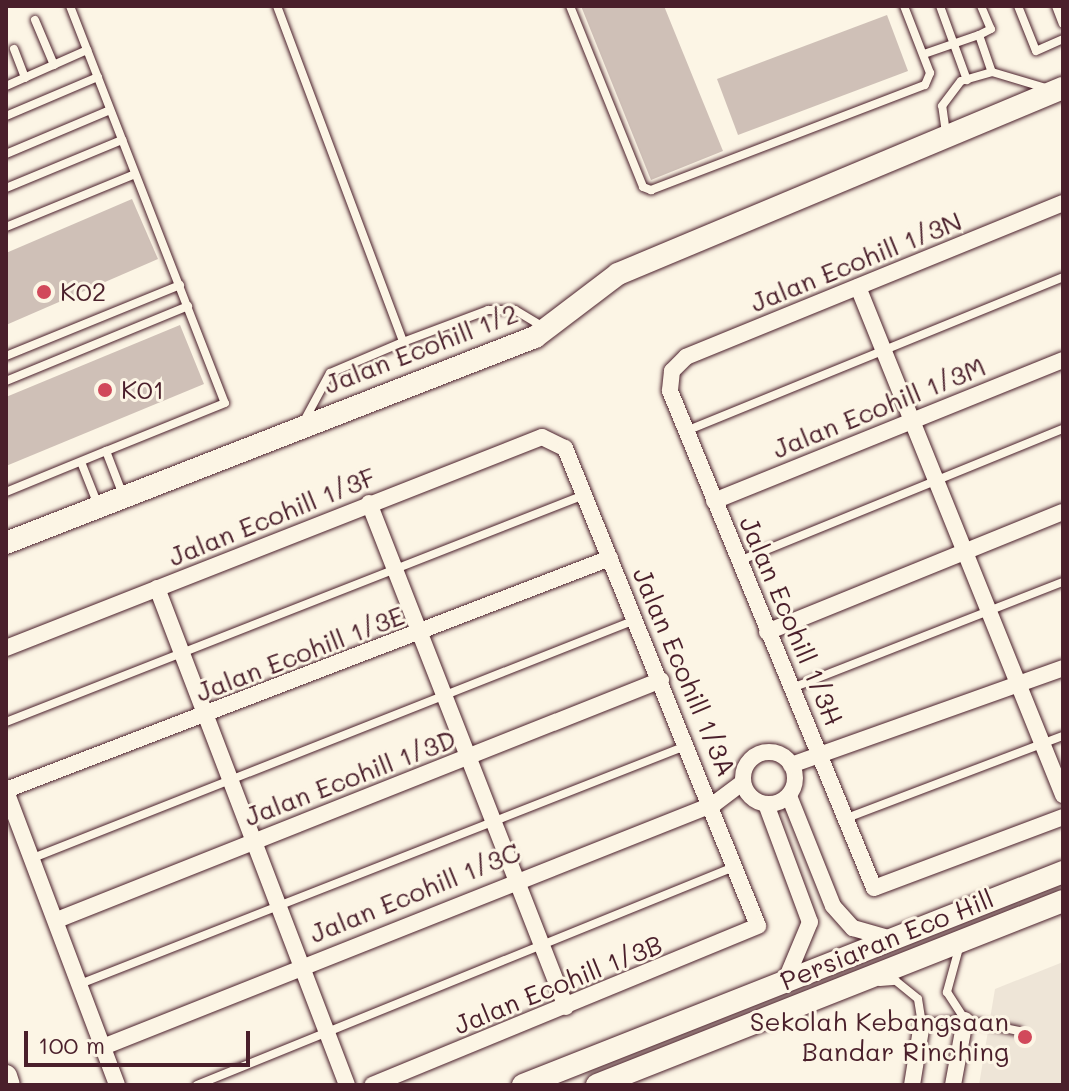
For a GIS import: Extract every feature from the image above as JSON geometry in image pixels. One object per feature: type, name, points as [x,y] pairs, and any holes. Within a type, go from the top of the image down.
[{"type":"street","name":"Jalan Ecohill 1/2","points":[[6,543],[545,329],[618,274],[1059,89]]},
{"type":"street","name":"Jalan Ecohill 1/3N","points":[[672,371],[686,357],[1063,203]]},
{"type":"street","points":[[858,287],[1063,795]]},
{"type":"street","name":"Jalan Ecohill 1/3M","points":[[714,501],[1063,360]]},
{"type":"street","name":"Jalan Ecohill 1/3H","points":[[672,371],[670,391],[874,888],[1063,817]]},
{"type":"street","name":"Jalan Ecohill 1/3F","points":[[6,648],[542,437],[557,439]]},
{"type":"street","name":"Jalan Ecohill 1/3A","points":[[557,439],[584,495],[714,804],[739,865],[758,926]]},
{"type":"street","points":[[369,503],[417,635],[519,877],[566,1007]]},
{"type":"street","points":[[767,632],[964,549],[1063,512]]},
{"type":"street","name":"Jalan Ecohill 1/3E","points":[[6,790],[209,715],[610,558]]},
{"type":"street","points":[[157,588],[257,839],[347,1085]]},
{"type":"street","points":[[791,765],[820,752],[1019,686],[1063,668]]},
{"type":"street","name":"Jalan Ecohill 1/3D","points":[[57,920],[661,680]]},
{"type":"street","points":[[787,977],[810,922],[766,804],[743,782],[757,755],[780,754],[791,765],[789,796],[833,906],[853,928],[891,939]]},
{"type":"street","name":"Jalan Ecohill 1/3C","points":[[103,1047],[519,877],[714,804],[743,782]]},
{"type":"street","points":[[6,790],[117,1085]]},
{"type":"street","points":[[766,804],[789,796]]},
{"type":"street","points":[[523,1085],[787,977],[1063,872]]},
{"type":"street","name":"Persiaran Eco Hill","points":[[597,1085],[1063,901]]},
{"type":"street","name":"Jalan Ecohill 1/3B","points":[[373,1085],[758,926]]},
{"type":"street","points":[[953,1085],[965,1020]]},
{"type":"street","points":[[912,1085],[922,1023]]},
{"type":"street","points":[[6,1076],[9,1085]]},
{"type":"lane","points":[[6,492],[225,403],[70,6]]},
{"type":"lane","points":[[277,6],[403,342]]},
{"type":"lane","points":[[570,6],[646,190],[925,85],[930,73],[904,6]]},
{"type":"lane","points":[[940,6],[967,80]]},
{"type":"lane","points":[[924,54],[991,29],[981,6]]},
{"type":"lane","points":[[1018,6],[1036,51],[1063,39]]},
{"type":"lane","points":[[1056,6],[1063,24]]},
{"type":"lane","points":[[35,20],[54,65]]},
{"type":"lane","points":[[979,35],[992,72]]},
{"type":"lane","points":[[14,49],[25,78]]},
{"type":"lane","points":[[6,86],[87,50]]},
{"type":"lane","points":[[946,134],[942,106],[967,80],[992,72],[1059,89]]},
{"type":"lane","points":[[6,116],[98,77]]},
{"type":"lane","points":[[6,154],[110,110]]},
{"type":"lane","points":[[6,188],[122,140]]},
{"type":"lane","points":[[6,227],[135,174]]},
{"type":"lane","points":[[686,431],[1063,277]]},
{"type":"lane","points":[[6,356],[180,285]]},
{"type":"lane","points":[[6,381],[188,306]]},
{"type":"lane","points":[[302,425],[330,373],[403,342],[488,310],[515,310],[545,329]]},
{"type":"lane","points":[[739,561],[1063,429]]},
{"type":"lane","points":[[106,451],[123,495]]},
{"type":"lane","points":[[81,462],[98,506]]},
{"type":"lane","points":[[6,722],[584,495]]},
{"type":"lane","points":[[791,689],[1063,582]]},
{"type":"lane","points":[[33,858],[232,776],[636,620]]},
{"type":"lane","points":[[844,819],[1063,736]]},
{"type":"lane","points":[[80,984],[494,818],[688,745]]},
{"type":"lane","points":[[197,1085],[541,940],[739,865]]},
{"type":"lane","points":[[963,940],[947,992],[965,1020]]},
{"type":"lane","points":[[852,985],[896,981],[918,999],[922,1023],[965,1020],[1019,1031]]},
{"type":"shaded area","name":"Sekolah Kebangsaan Bandar Rinching","points":[[1063,962],[1063,1085],[979,1085],[995,989]]},
{"type":"building","points":[[581,6],[664,6],[723,151],[651,180]]},
{"type":"building","points":[[887,15],[908,71],[738,135],[717,79]]},
{"type":"building","name":"K02","points":[[132,199],[158,259],[6,325],[6,253]]},
{"type":"building","name":"K01","points":[[180,325],[204,384],[6,466],[6,397]]},
{"type":"place","name":"K02","points":[[44,292]]},
{"type":"place","name":"K01","points":[[105,390]]},
{"type":"place","name":"Sekolah Kebangsaan Bandar Rinching","points":[[1025,1037]]}]
